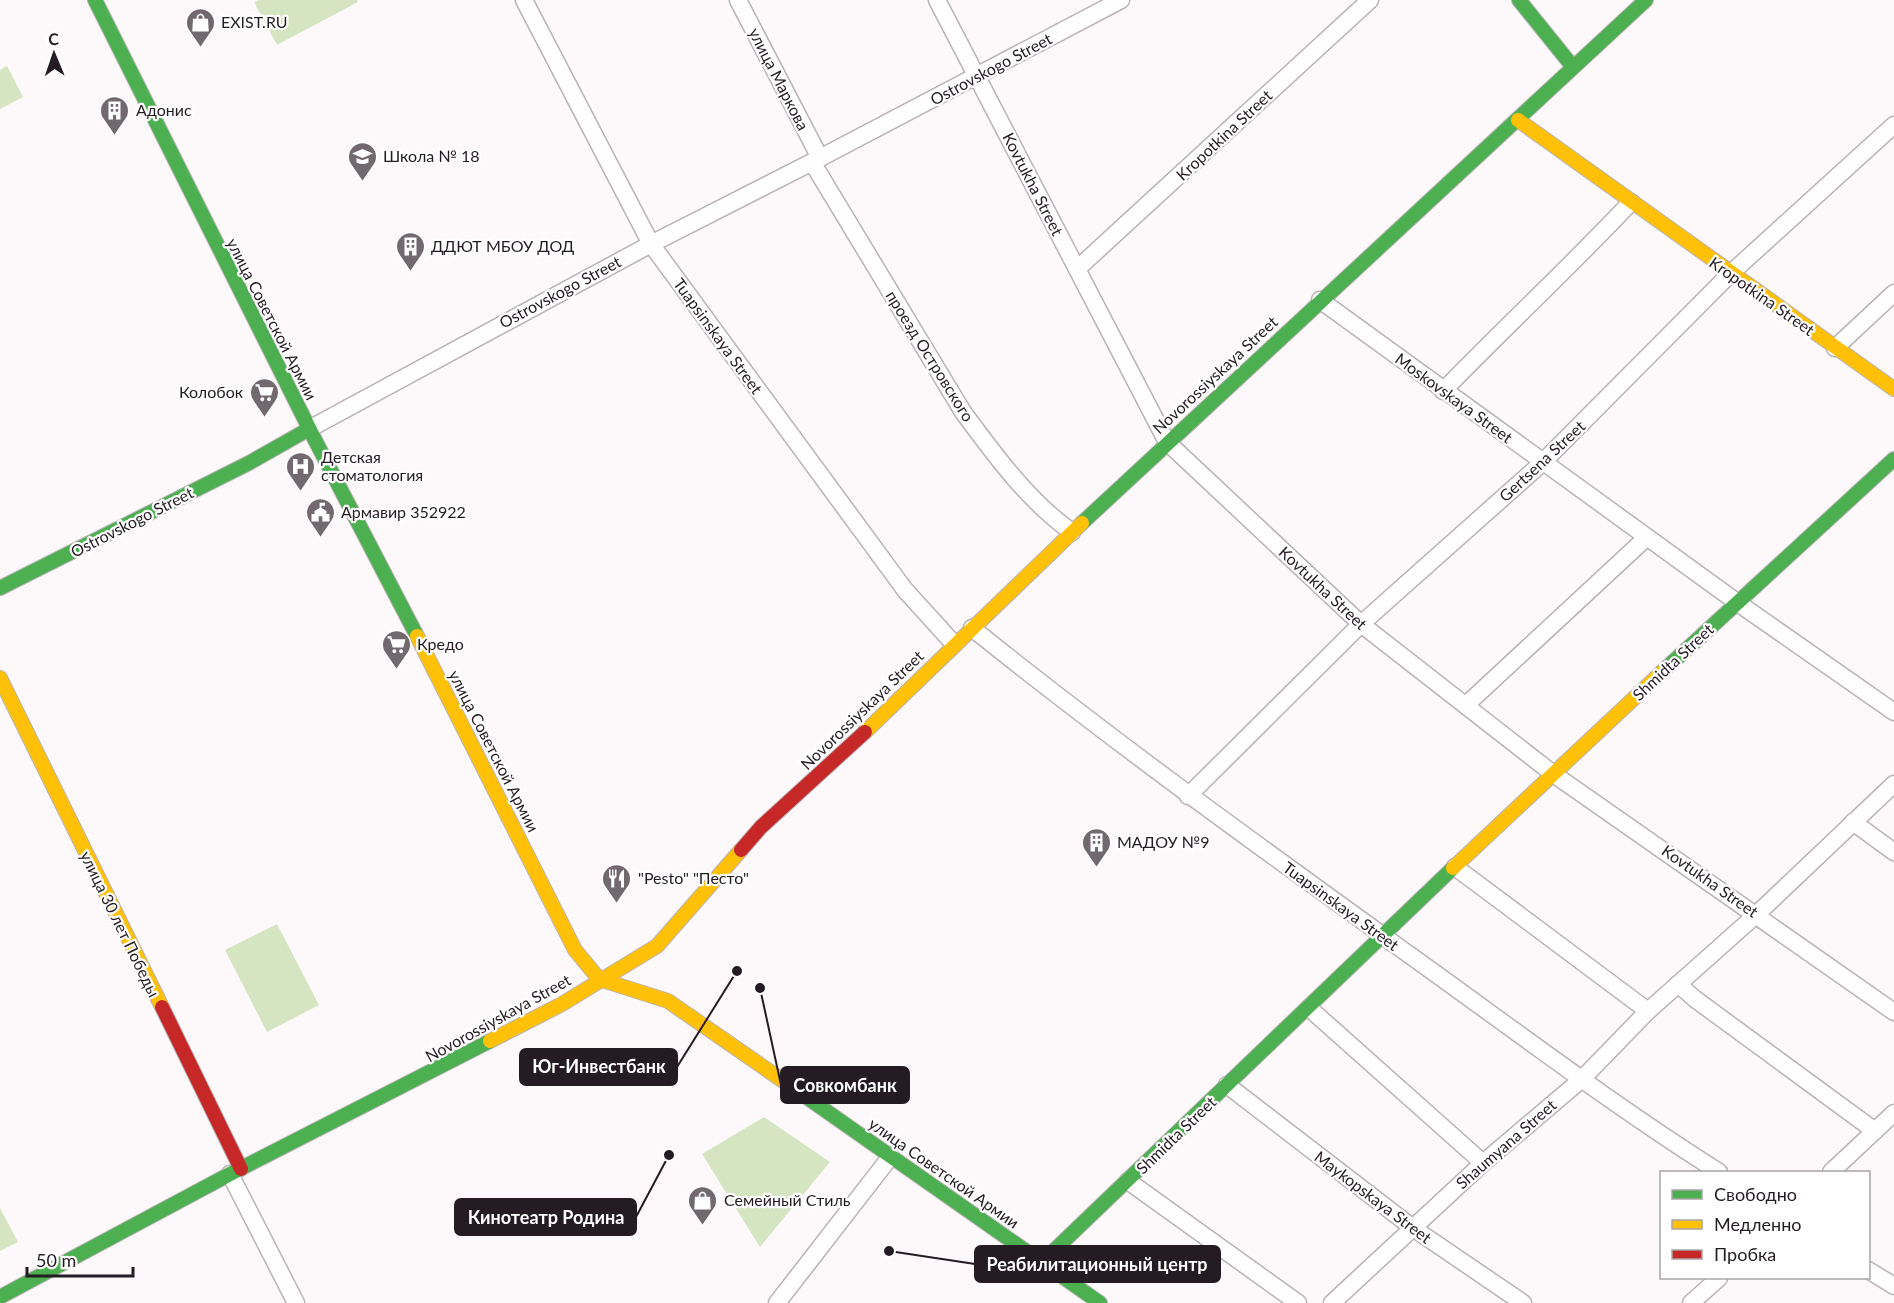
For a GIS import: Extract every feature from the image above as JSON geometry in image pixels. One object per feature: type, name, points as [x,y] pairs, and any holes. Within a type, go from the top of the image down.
[{"type":"main road","name":"улица Советской Армии","points":[[95,0],[309,429],[482,762],[575,950],[600,979],[668,1001],[1100,1303]]},
{"type":"main road","points":[[1519,0],[1573,67]]},
{"type":"main road","name":"Novorossiyskaya Street","points":[[0,1297],[236,1172],[553,1010],[657,946],[761,827],[889,711],[954,644],[1167,442],[1646,0]]},
{"type":"main road","name":"Kropotkina Street","points":[[1518,120],[1730,274],[1894,389]]},
{"type":"main road","name":"Ostrovskogo Street","points":[[0,588],[249,463],[309,429]]},
{"type":"main road","name":"Shmidta Street","points":[[1042,1262],[1552,773],[1894,459]]},
{"type":"main road","name":"улица 30 лет Победы","points":[[0,678],[236,1172]]},
{"type":"street","name":"Tuapsinskaya Street","points":[[524,0],[651,244],[905,590],[954,644]]},
{"type":"street","name":"улица Маркова","points":[[738,0],[816,160]]},
{"type":"street","name":"Kovtukha Street","points":[[937,0],[1167,442],[1361,624],[1552,773],[1757,914],[1894,1012]]},
{"type":"street","name":"Ostrovskogo Street","points":[[309,429],[651,244],[1121,0]]},
{"type":"street","name":"Kropotkina Street","points":[[1077,269],[1370,0]]},
{"type":"street","name":"Gertsena Street","points":[[1188,796],[1361,624],[1542,463],[1730,274],[1894,125]]},
{"type":"street","name":"проезд Островского","points":[[816,160],[963,412],[991,450],[1056,520],[1072,532]]},
{"type":"street","points":[[1443,391],[1499,333],[1568,269],[1631,202]]},
{"type":"street","points":[[1835,348],[1894,293]]},
{"type":"street","name":"Moskovskaya Street","points":[[1320,300],[1646,538],[1894,712]]},
{"type":"street","points":[[1466,705],[1646,538]]},
{"type":"street","name":"Tuapsinskaya Street","points":[[972,628],[1078,714],[1188,796],[1582,1079],[1716,1171]]},
{"type":"street","name":"Shaumyana Street","points":[[1332,1303],[1483,1163],[1582,1079],[1648,1011],[1757,914],[1894,783]]},
{"type":"street","points":[[1853,822],[1894,852]]},
{"type":"street","points":[[1455,867],[1648,1011]]},
{"type":"street","points":[[1678,984],[1695,999],[1875,1131]]},
{"type":"street","points":[[1309,1008],[1483,1163]]},
{"type":"street","name":"Maykopskaya Street","points":[[1227,1085],[1413,1228],[1523,1303]]},
{"type":"street","points":[[1833,1171],[1894,1113]]},
{"type":"street","points":[[777,1303],[891,1156]]},
{"type":"street","name":"улица 30 лет Победы","points":[[236,1172],[296,1303]]},
{"type":"street","points":[[1128,1181],[1298,1303]]},
{"type":"street","points":[[1870,1270],[1894,1286]]},
{"type":"street","points":[[1691,1303],[1718,1279]]},
{"type":"green space","points":[[259,0],[357,0],[358,2],[277,45],[254,2]]},
{"type":"green space","points":[[7,66],[23,97],[0,109],[0,70]]},
{"type":"green space","points":[[277,924],[319,1005],[267,1032],[225,950]]},
{"type":"green space","points":[[764,1117],[830,1162],[760,1247],[702,1154]]},
{"type":"green space","points":[[0,1208],[18,1242],[0,1251]]},
{"type":"traffic: fast","points":[[95,0],[316,442],[417,636]]},
{"type":"traffic: fast","points":[[1519,0],[1573,67]]},
{"type":"traffic: fast","points":[[1082,523],[1646,0]]},
{"type":"traffic: fast","points":[[0,588],[249,463],[309,429]]},
{"type":"traffic: fast","points":[[1662,672],[1894,459]]},
{"type":"traffic: fast","points":[[1042,1262],[1453,868]]},
{"type":"traffic: fast","points":[[0,1297],[230,1174],[490,1041]]},
{"type":"traffic: fast","points":[[792,1087],[1100,1303]]},
{"type":"traffic: slow","points":[[1518,120],[1894,389]]},
{"type":"traffic: slow","points":[[865,732],[1082,523]]},
{"type":"traffic: slow","points":[[417,636],[575,950],[599,979]]},
{"type":"traffic: slow","points":[[1453,868],[1662,672]]},
{"type":"traffic: slow","points":[[0,678],[162,1007]]},
{"type":"traffic: slow","points":[[490,1041],[562,1004],[657,946],[741,850]]},
{"type":"traffic: slow","points":[[599,979],[668,1001],[792,1087]]},
{"type":"traffic: jam","points":[[741,850],[761,827],[865,732]]},
{"type":"traffic: jam","points":[[162,1007],[241,1169]]},
{"type":"place","name":"EXIST.RU","points":[[200,48]]},
{"type":"place","name":"Адонис","points":[[115,136]]},
{"type":"place","name":"Школа № 18","points":[[362,182]]},
{"type":"place","name":"ДДЮТ МБОУ ДОД","points":[[410,272]]},
{"type":"place","name":"Колобок","points":[[264,418]]},
{"type":"place","name":"Детская стоматология","points":[[300,492]]},
{"type":"place","name":"Армавир 352922","points":[[320,538]]},
{"type":"place","name":"Кредо","points":[[396,670]]},
{"type":"place","name":"МАДОУ №9","points":[[1096,868]]},
{"type":"place","name":"\"Pesto\" \"Песто\"","points":[[617,904]]},
{"type":"place","name":"Юг-Инвестбанк","points":[[737,971]]},
{"type":"place","name":"Совкомбанк","points":[[760,988]]},
{"type":"place","name":"Кинотеатр Родина","points":[[669,1155]]},
{"type":"place","name":"Семейный Стиль","points":[[703,1226]]},
{"type":"place","name":"Реабилитационный центр","points":[[889,1251]]}]
